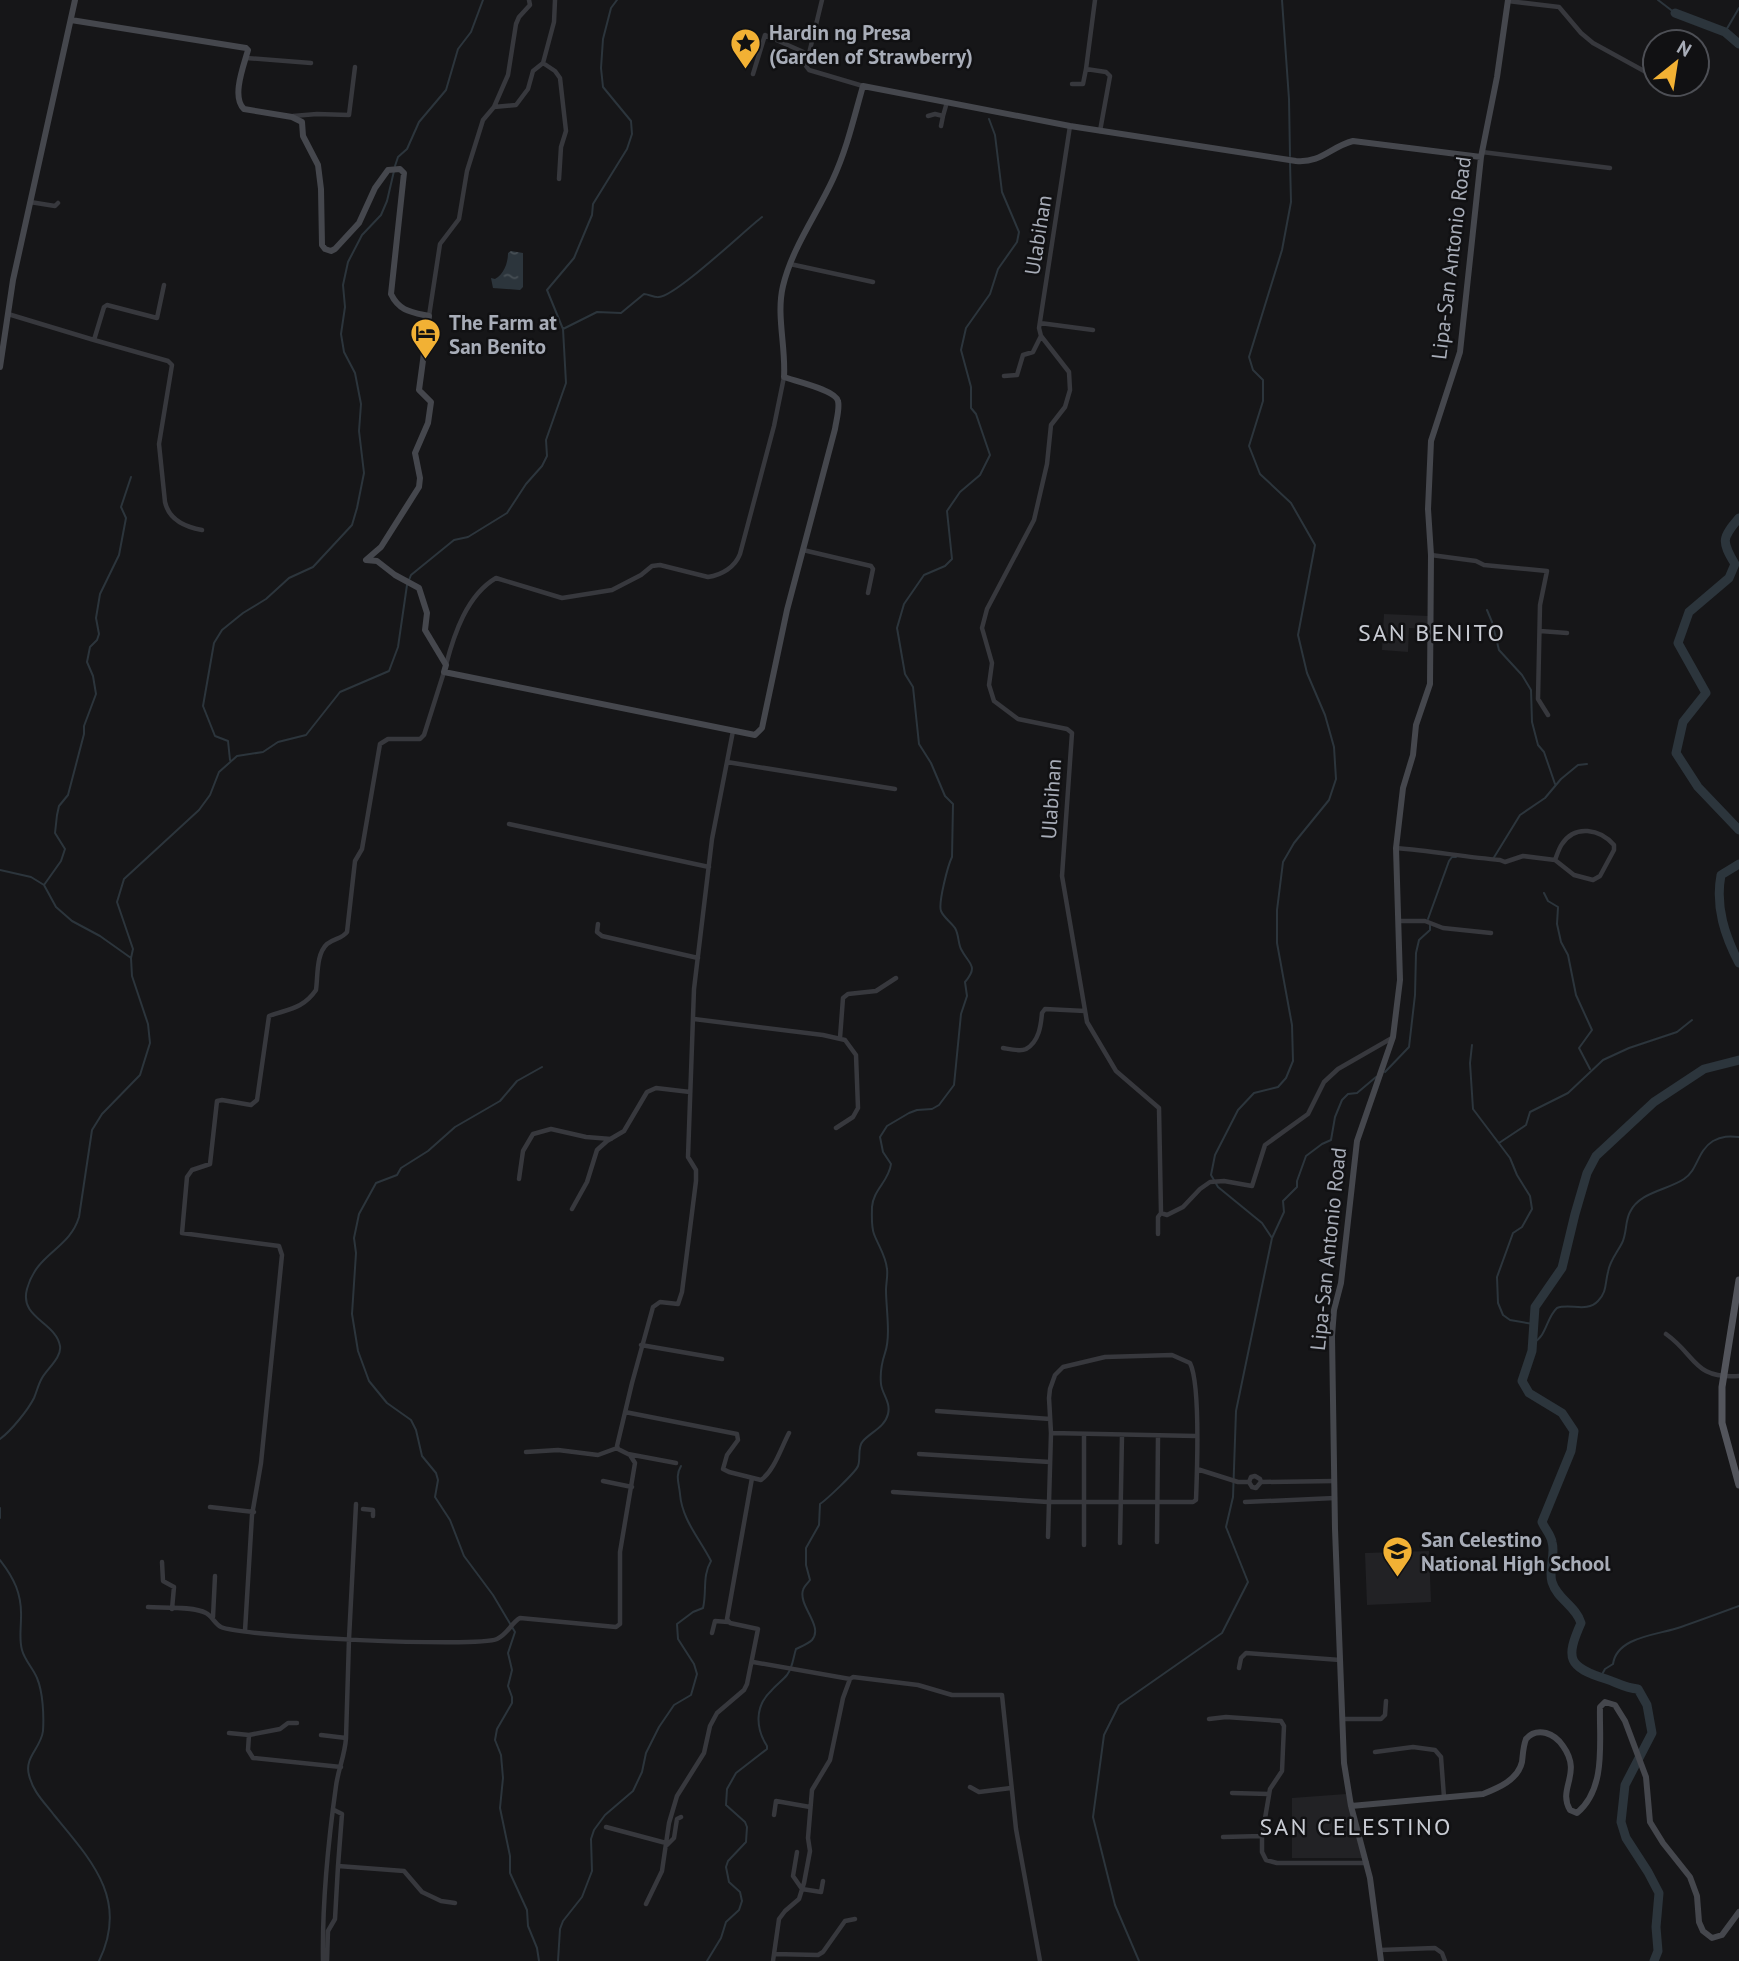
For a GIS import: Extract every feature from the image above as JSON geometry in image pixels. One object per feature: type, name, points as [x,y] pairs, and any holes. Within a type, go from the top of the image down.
[{"type":"main road","points":[[1739,1280],[1723,1376],[1722,1423],[1739,1485]]},
{"type":"street","points":[[0,368],[13,280],[75,0]]},
{"type":"street","points":[[529,0],[530,5],[516,24],[508,75],[494,107],[483,120],[467,171],[459,219],[440,244],[419,390],[427,396],[431,406],[423,439],[415,453],[419,487],[381,547],[366,560],[377,561],[419,588],[427,613],[425,630],[445,668],[755,735],[762,728],[787,610],[835,429],[839,404],[830,392],[784,377]]},
{"type":"street","points":[[494,107],[516,105],[528,89],[533,72],[543,63],[554,22],[555,0]]},
{"type":"street","points":[[822,0],[806,62],[809,70],[863,86],[1070,127],[1296,162],[1318,160],[1353,141],[1609,168]]},
{"type":"street","points":[[1072,84],[1083,84],[1095,0]]},
{"type":"street","points":[[1508,1],[1559,7],[1593,43],[1641,69]]},
{"type":"street","name":"Lipa-San Antonio Road","points":[[1381,1961],[1367,1863],[1351,1806],[1344,1763],[1332,1336],[1357,1141],[1393,1037],[1400,980],[1396,848],[1403,788],[1413,755],[1416,725],[1430,684],[1431,555],[1428,509],[1431,441],[1460,352],[1481,154],[1497,77],[1508,1]]},
{"type":"street","points":[[71,20],[246,48],[248,50],[238,94],[240,107],[292,117],[302,122],[303,135],[317,160],[321,189],[322,244],[325,249],[335,249],[359,223],[375,188],[388,170],[400,169],[404,173],[391,294],[396,304],[404,311],[429,316]]},
{"type":"street","points":[[754,74],[765,35],[808,54]]},
{"type":"street","points":[[246,58],[310,63]]},
{"type":"street","points":[[543,63],[560,78],[566,131],[561,147],[559,178]]},
{"type":"street","points":[[292,117],[349,114],[355,67]]},
{"type":"street","points":[[1086,69],[1106,72],[1110,76],[1100,131]]},
{"type":"street","points":[[245,1631],[250,1542],[281,1250],[279,1246],[251,1241],[182,1233],[187,1177],[192,1170],[210,1164],[217,1101],[251,1104],[257,1100],[269,1016],[291,1012],[313,994],[325,946],[347,932],[355,861],[362,849],[380,744],[388,739],[420,739],[424,735],[457,630],[482,588],[496,578],[562,598],[612,590],[652,566],[660,565],[708,577],[722,573],[737,561],[774,426],[784,377],[781,297],[790,264],[835,176],[863,86]]},
{"type":"street","points":[[941,126],[947,102]]},
{"type":"street","points":[[928,116],[943,116]]},
{"type":"street","name":"Ulabihan","points":[[1070,127],[1040,323],[1041,336],[1069,372],[1070,390],[1065,407],[1051,425],[1047,464],[1034,520],[987,609],[982,628],[992,663],[989,685],[994,701],[1018,719],[1067,729],[1072,733],[1062,876],[1085,1011],[1087,1022],[1116,1072],[1159,1108],[1161,1213],[1158,1217],[1158,1234]]},
{"type":"street","points":[[30,202],[55,206],[58,203]]},
{"type":"street","points":[[790,264],[873,282]]},
{"type":"street","points":[[94,340],[107,305],[157,318],[164,285]]},
{"type":"street","points":[[8,314],[168,361],[172,365],[159,444],[165,502],[167,511],[178,521],[189,528],[202,530]]},
{"type":"street","points":[[1040,323],[1093,330]]},
{"type":"street","points":[[1004,376],[1017,375],[1023,355],[1033,352],[1041,336]]},
{"type":"street","points":[[803,550],[871,566],[873,569],[869,593]]},
{"type":"street","points":[[1431,555],[1476,561],[1484,565],[1547,571],[1540,606],[1538,699],[1548,715]]},
{"type":"street","points":[[1540,631],[1567,633]]},
{"type":"street","points":[[617,1448],[641,1345],[656,1303],[678,1304],[682,1292],[696,1181],[696,1170],[688,1157],[698,958],[709,867],[733,731]]},
{"type":"street","points":[[727,762],[895,789]]},
{"type":"street","points":[[509,824],[709,867]]},
{"type":"street","points":[[1396,848],[1445,852],[1454,857],[1505,862],[1523,856],[1556,860],[1574,875],[1593,880],[1600,876],[1614,845],[1601,833],[1587,830],[1572,834],[1562,844],[1556,860]]},
{"type":"street","points":[[1399,921],[1425,921],[1443,928],[1490,933]]},
{"type":"street","points":[[598,924],[597,932],[602,936],[698,958]]},
{"type":"street","points":[[840,1038],[844,998],[848,994],[876,991],[896,978]]},
{"type":"street","points":[[1003,1048],[1028,1048],[1041,1029],[1043,1010],[1085,1011]]},
{"type":"street","points":[[694,1019],[840,1038],[849,1044],[856,1055],[858,1108],[853,1116],[836,1128]]},
{"type":"street","points":[[1161,1213],[1167,1215],[1183,1207],[1210,1182],[1224,1181],[1252,1186],[1265,1145],[1308,1114],[1324,1082],[1338,1069],[1393,1037]]},
{"type":"street","points":[[572,1209],[587,1182],[594,1156],[601,1146],[628,1126],[651,1088],[690,1092]]},
{"type":"street","points":[[520,1179],[523,1151],[533,1134],[558,1129],[573,1134],[611,1139]]},
{"type":"street","points":[[1666,1334],[1684,1348],[1700,1368],[1710,1374],[1739,1377]]},
{"type":"street","points":[[641,1345],[722,1359]]},
{"type":"street","points":[[893,1492],[1048,1502],[1195,1501],[1196,1382],[1190,1363],[1172,1354],[1105,1357],[1063,1367],[1055,1375],[1050,1389],[1051,1433],[1048,1502],[1048,1537]]},
{"type":"street","points":[[937,1411],[1051,1419]]},
{"type":"street","points":[[625,1412],[737,1434],[738,1440],[727,1455],[723,1469],[752,1478],[764,1479],[789,1433]]},
{"type":"street","points":[[1051,1433],[1196,1436]]},
{"type":"street","points":[[1084,1434],[1084,1545]]},
{"type":"street","points":[[1120,1543],[1122,1435]]},
{"type":"street","points":[[1157,1542],[1158,1436]]},
{"type":"street","points":[[526,1452],[558,1450],[598,1455],[617,1448],[628,1454],[677,1463]]},
{"type":"street","points":[[148,1607],[202,1611],[221,1627],[245,1631],[349,1639],[458,1643],[491,1641],[499,1639],[515,1620],[520,1618],[616,1627],[620,1624],[620,1552],[635,1463],[628,1454]]},
{"type":"street","points":[[919,1454],[1050,1462]]},
{"type":"street","points":[[1197,1469],[1238,1482],[1249,1482]]},
{"type":"street","points":[[1249,1482],[1250,1478],[1255,1476],[1261,1482]]},
{"type":"street","points":[[728,1622],[737,1554],[752,1478]]},
{"type":"street","points":[[603,1481],[632,1487]]},
{"type":"street","points":[[1261,1482],[1334,1481]]},
{"type":"street","points":[[1249,1482],[1254,1488],[1261,1482]]},
{"type":"street","points":[[1245,1502],[1335,1498]]},
{"type":"street","points":[[210,1507],[254,1513]]},
{"type":"street","points":[[325,1961],[328,1860],[336,1785],[346,1738],[349,1639],[359,1507],[373,1510],[373,1516]]},
{"type":"street","points":[[162,1562],[163,1581],[174,1587],[172,1609]]},
{"type":"street","points":[[213,1619],[215,1576]]},
{"type":"street","points":[[646,1904],[663,1871],[677,1796],[704,1753],[713,1719],[723,1706],[746,1687],[758,1628],[715,1621],[712,1633]]},
{"type":"street","points":[[1239,1668],[1241,1658],[1246,1653],[1340,1660]]},
{"type":"street","points":[[752,1662],[850,1679],[853,1677],[918,1685],[952,1695],[1002,1695],[1020,1857],[1040,1961]]},
{"type":"street","points":[[773,1961],[779,1919],[799,1899],[802,1889],[810,1851],[808,1838],[813,1785],[830,1760],[850,1679]]},
{"type":"street","points":[[1343,1719],[1381,1718],[1385,1715],[1386,1701]]},
{"type":"street","points":[[1351,1806],[1483,1794],[1511,1779],[1521,1767],[1526,1739],[1542,1731],[1558,1740],[1571,1760],[1571,1776],[1565,1797],[1570,1810],[1577,1813],[1586,1803],[1598,1775],[1600,1707],[1605,1702],[1610,1702],[1619,1709],[1646,1777],[1650,1822],[1695,1887],[1703,1931],[1712,1938],[1722,1936],[1739,1912]]},
{"type":"street","points":[[1209,1719],[1226,1717],[1283,1723],[1282,1770],[1269,1794],[1262,1836],[1264,1858],[1271,1862],[1367,1863]]},
{"type":"street","points":[[229,1733],[250,1735],[280,1729],[288,1723],[297,1723]]},
{"type":"street","points":[[250,1735],[248,1750],[253,1758],[341,1767]]},
{"type":"street","points":[[321,1735],[346,1738]]},
{"type":"street","points":[[1375,1752],[1413,1747],[1435,1750],[1441,1758],[1444,1799]]},
{"type":"street","points":[[970,1787],[979,1792],[1011,1788]]},
{"type":"street","points":[[1232,1793],[1269,1794]]},
{"type":"street","points":[[775,1815],[776,1801],[810,1807]]},
{"type":"street","points":[[325,1961],[328,1931],[334,1923],[342,1817],[342,1814],[334,1810]]},
{"type":"street","points":[[666,1844],[674,1838],[677,1819],[681,1817]]},
{"type":"street","points":[[606,1827],[666,1844]]},
{"type":"street","points":[[1223,1837],[1262,1836]]},
{"type":"street","points":[[797,1852],[793,1876],[802,1889],[821,1892],[823,1881]]},
{"type":"street","points":[[338,1866],[404,1871],[422,1892],[441,1901],[455,1903]]},
{"type":"street","points":[[774,1954],[818,1955],[845,1922],[855,1919]]},
{"type":"street","points":[[1380,1950],[1434,1948],[1442,1953],[1444,1961]]},
{"type":"shaded area","points":[[1384,614],[1429,616],[1428,629],[1409,628],[1408,652],[1382,650]]},
{"type":"shaded area","name":"San Celestino National High School","points":[[1429,1551],[1431,1602],[1367,1605],[1365,1553]]},
{"type":"shaded area","points":[[1346,1794],[1362,1858],[1292,1858],[1292,1798]]},
{"type":"water","points":[[511,251],[523,253],[523,287],[520,290],[493,288],[491,278],[495,279],[503,271]]},
{"type":"waterway","points":[[395,166],[398,157],[407,149],[419,122],[446,90],[458,49],[471,32],[483,0]]},
{"type":"waterway","points":[[409,580],[411,575],[454,540],[468,537],[507,513],[547,456],[546,440],[566,383],[563,329],[547,290],[574,258],[592,215],[593,204],[627,149],[632,134],[631,121],[603,87],[603,39],[611,8],[617,0]]},
{"type":"waterway","points":[[1282,0],[1290,156]]},
{"type":"waterway","points":[[1658,0],[1675,13]]},
{"type":"waterway","points":[[1725,32],[1739,8]]},
{"type":"waterway","points":[[1675,13],[1725,32],[1739,44]]},
{"type":"waterway","points":[[707,1961],[721,1938],[726,1922],[739,1910],[742,1901],[740,1892],[729,1882],[726,1867],[728,1861],[746,1842],[747,1827],[726,1805],[727,1789],[736,1773],[767,1749],[759,1725],[759,1711],[765,1697],[789,1672],[796,1649],[812,1640],[815,1634],[802,1596],[810,1580],[806,1565],[806,1548],[819,1525],[820,1504],[856,1469],[861,1444],[881,1426],[888,1414],[881,1380],[888,1339],[887,1272],[872,1220],[873,1201],[891,1164],[883,1152],[880,1137],[887,1126],[909,1113],[939,1105],[954,1085],[961,1014],[967,996],[965,982],[972,968],[961,949],[955,928],[940,907],[952,857],[953,804],[945,796],[931,763],[919,744],[913,687],[905,674],[897,628],[904,604],[924,575],[945,566],[952,559],[947,511],[960,492],[980,475],[990,455],[976,414],[971,408],[971,387],[961,350],[966,328],[990,294],[998,269],[1017,242],[1019,232],[1002,192],[995,135],[989,119]]},
{"type":"waterway","points":[[1272,1238],[1262,1223],[1218,1187],[1211,1175],[1215,1155],[1238,1110],[1254,1093],[1278,1087],[1286,1078],[1293,1061],[1292,1025],[1277,943],[1277,910],[1283,862],[1294,843],[1329,800],[1336,779],[1334,747],[1325,715],[1307,673],[1298,635],[1315,545],[1291,503],[1260,474],[1249,446],[1263,401],[1263,380],[1253,370],[1249,357],[1282,250],[1291,202],[1290,162]]},
{"type":"waterway","points":[[230,760],[228,741],[215,736],[203,706],[214,643],[222,630],[243,613],[266,599],[289,578],[313,567],[352,525],[357,508],[364,473],[359,431],[361,404],[355,373],[344,352],[341,334],[345,307],[343,285],[348,262],[362,235],[381,215],[394,171]]},
{"type":"waterway","points":[[563,329],[597,312],[621,313],[644,294],[657,297],[668,294],[762,217]]},
{"type":"waterway","points":[[44,885],[61,861],[65,849],[55,833],[57,815],[59,806],[68,795],[84,726],[96,694],[87,662],[90,647],[99,634],[96,618],[100,594],[119,555],[126,518],[121,507],[131,477]]},
{"type":"waterway","points":[[1739,518],[1725,540],[1735,564],[1729,578],[1689,612],[1678,643],[1706,693],[1683,722],[1676,753],[1698,787],[1739,830]]},
{"type":"waterway","points":[[0,1439],[28,1408],[42,1378],[57,1359],[60,1350],[52,1331],[28,1307],[27,1289],[38,1267],[74,1228],[79,1217],[92,1130],[102,1114],[140,1075],[150,1043],[148,1024],[132,976],[133,949],[117,902],[124,879],[199,810],[210,795],[219,772],[237,756],[263,752],[278,742],[306,735],[340,692],[389,671],[398,647],[407,585]]},
{"type":"waterway","points":[[1487,610],[1499,650],[1522,675],[1531,690],[1532,722],[1538,745],[1544,752],[1555,784]]},
{"type":"waterway","points":[[1493,859],[1520,815],[1545,798],[1561,779],[1578,765],[1587,764]]},
{"type":"waterway","points":[[1428,919],[1449,861],[1456,857]]},
{"type":"waterway","points":[[1739,864],[1721,875],[1719,887],[1720,910],[1729,942],[1739,963]]},
{"type":"waterway","points":[[0,870],[31,877],[44,885],[56,907],[72,921],[100,936],[131,958]]},
{"type":"waterway","points":[[1544,893],[1548,901],[1558,907],[1557,924],[1561,942],[1568,955],[1576,995],[1592,1030],[1579,1048],[1590,1069]]},
{"type":"waterway","points":[[1385,1072],[1409,1047],[1415,995],[1416,953],[1419,940],[1430,930],[1430,924]]},
{"type":"waterway","points":[[1499,1143],[1526,1125],[1530,1112],[1568,1093],[1603,1060],[1677,1032],[1692,1020]]},
{"type":"waterway","points":[[1472,1045],[1470,1063],[1473,1109],[1510,1158],[1530,1196],[1532,1209],[1522,1227],[1513,1233],[1497,1277],[1498,1303],[1503,1315],[1510,1320],[1533,1324]]},
{"type":"waterway","points":[[1654,1961],[1658,1951],[1656,1927],[1659,1893],[1626,1838],[1621,1822],[1625,1785],[1652,1733],[1647,1705],[1638,1689],[1593,1675],[1577,1666],[1573,1660],[1573,1645],[1581,1623],[1554,1588],[1551,1572],[1553,1547],[1542,1522],[1571,1451],[1574,1431],[1562,1413],[1529,1393],[1522,1381],[1532,1351],[1535,1307],[1562,1268],[1587,1173],[1596,1156],[1654,1102],[1704,1069],[1739,1060]]},
{"type":"waterway","points":[[539,1961],[528,1926],[527,1910],[510,1873],[510,1856],[500,1808],[503,1778],[501,1755],[495,1740],[497,1729],[512,1703],[508,1686],[512,1670],[508,1653],[515,1632],[493,1595],[464,1556],[450,1520],[435,1497],[438,1480],[436,1473],[422,1456],[411,1420],[387,1403],[369,1381],[358,1351],[352,1314],[356,1253],[354,1238],[359,1214],[376,1183],[397,1175],[401,1168],[428,1151],[455,1127],[500,1101],[517,1081],[542,1067]]},
{"type":"waterway","points":[[1139,1961],[1115,1905],[1093,1817],[1104,1735],[1119,1705],[1222,1633],[1248,1582],[1226,1527],[1233,1497],[1236,1411],[1272,1238],[1284,1212],[1283,1201],[1297,1187],[1306,1156],[1331,1140],[1335,1117],[1342,1100],[1348,1094],[1357,1093],[1376,1077]]},
{"type":"waterway","points":[[1533,1343],[1541,1336],[1557,1308],[1594,1305],[1601,1298],[1610,1264],[1624,1239],[1628,1216],[1634,1205],[1689,1175],[1704,1150],[1713,1141],[1739,1137]]},
{"type":"waterway","points":[[558,1961],[563,1921],[582,1897],[592,1871],[591,1839],[594,1830],[605,1815],[633,1791],[642,1772],[646,1753],[659,1727],[674,1705],[691,1695],[697,1674],[694,1664],[678,1639],[677,1624],[703,1608],[711,1561],[692,1529],[681,1503],[678,1480],[681,1466]]},
{"type":"waterway","points":[[0,1508],[0,1518]]},
{"type":"waterway","points":[[0,1560],[13,1580],[18,1594],[22,1650],[37,1678],[42,1697],[43,1731],[29,1763],[29,1775],[39,1797],[93,1865],[102,1882],[110,1919],[107,1939],[99,1961]]},
{"type":"waterway","points":[[1600,1678],[1605,1669],[1613,1664],[1616,1655],[1630,1642],[1739,1606]]},
{"type":"place","name":"Hardin ng Presa (Garden of Strawberry)","points":[[746,71]]},
{"type":"place","name":"The Farm at San Benito","points":[[426,361]]},
{"type":"place","name":"San Celestino National High School","points":[[1398,1578]]},
{"type":"district","name":"SAN BENITO","points":[[1432,632]]},
{"type":"district","name":"SAN CELESTINO","points":[[1356,1826]]}]
